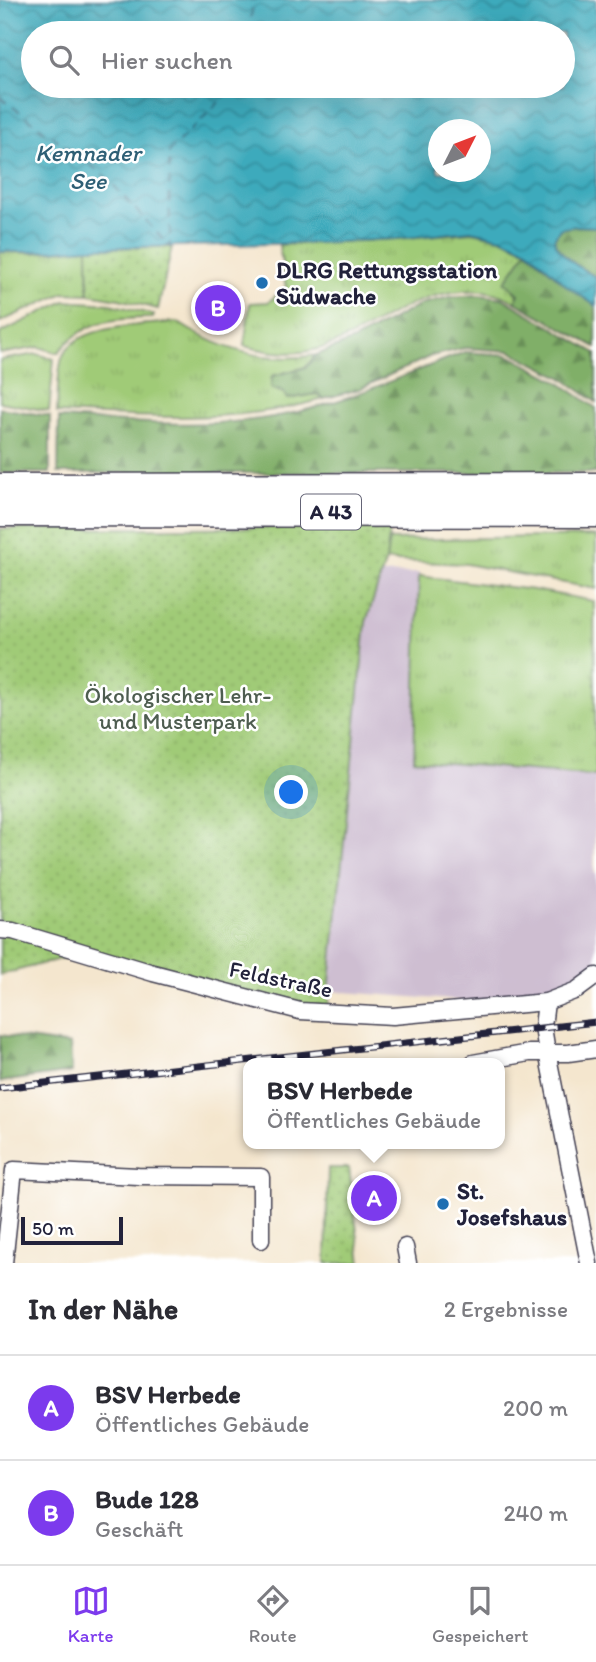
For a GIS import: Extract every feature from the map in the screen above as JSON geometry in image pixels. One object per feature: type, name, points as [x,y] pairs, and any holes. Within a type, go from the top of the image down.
[{"type":"highway","name":"A 43","points":[[0,489],[596,488]]},
{"type":"highway","name":"A 43","points":[[0,511],[596,512]]},
{"type":"street","name":"Feldstraße","points":[[0,930],[13,930],[153,973],[309,1012],[393,1016],[546,1002],[578,990],[596,976]]},
{"type":"street","points":[[546,1002],[543,1027],[547,1052],[589,1230],[589,1263]]},
{"type":"street","points":[[501,1058],[529,1053],[596,1049]]},
{"type":"street","points":[[4,1263],[14,1170],[138,1176],[261,1177],[261,1240]]},
{"type":"shaded area","points":[[419,573],[414,760],[596,776],[596,965],[582,978],[479,1002],[329,991],[366,622],[381,574]]},
{"type":"green space","points":[[575,226],[596,227],[596,277],[566,257],[554,239],[560,229]]},
{"type":"green space","points":[[472,232],[501,238],[527,250],[506,282],[518,294],[515,302],[484,291],[442,294],[422,300],[352,336],[314,350],[296,353],[244,346],[250,303],[268,302],[286,288],[279,245]]},
{"type":"green space","points":[[172,247],[158,309],[89,294],[88,248]]},
{"type":"green space","points":[[88,248],[88,294],[64,293],[0,322],[0,252],[34,253]]},
{"type":"green space","points":[[527,250],[568,287],[596,306],[596,347],[515,302],[519,294],[505,282]]},
{"type":"green space","points":[[479,295],[502,298],[596,353],[596,402],[561,377],[510,351],[465,348],[431,356],[359,389],[324,399],[316,394],[288,399],[284,393],[271,388],[272,376],[306,367],[316,355],[356,339],[421,304],[450,297]]},
{"type":"green space","points":[[65,301],[111,304],[154,315],[153,318],[112,320],[89,327],[58,353],[39,347],[0,354],[0,333]]},
{"type":"green space","points":[[177,322],[209,340],[244,352],[279,357],[316,355],[306,367],[272,376],[271,388],[284,393],[289,399],[316,394],[324,399],[258,412],[192,417],[57,413],[60,365],[69,347],[81,338],[113,328]]},
{"type":"green space","points":[[465,352],[508,355],[556,380],[596,408],[596,473],[58,473],[59,418],[171,424],[255,420],[330,403]]},
{"type":"green space","points":[[37,354],[54,359],[49,411],[0,402],[0,360]]},
{"type":"green space","points":[[0,408],[50,416],[50,473],[0,473]]},
{"type":"green space","name":"Ökologischer Lehr- und Musterpark","points":[[390,527],[386,560],[366,622],[329,991],[329,1018],[75,955],[0,975],[0,529]]},
{"type":"green space","points":[[596,536],[596,589],[466,564],[375,560],[386,560],[389,540]]},
{"type":"green space","points":[[419,576],[534,590],[594,601],[596,776],[414,760]]},
{"type":"green space","points":[[0,1035],[70,1045],[72,1072],[0,1082]]},
{"type":"green space","points":[[328,1168],[349,1168],[361,1263],[326,1263]]},
{"type":"water","name":"Kemnader See","points":[[0,0],[596,0],[596,227],[575,226],[560,229],[554,239],[566,257],[596,277],[596,306],[568,287],[527,249],[501,238],[471,231],[397,239],[320,243],[0,252]]},
{"type":"ferry route","points":[[250,21],[254,0]]},
{"type":"ferry route","points":[[0,97],[105,176],[170,247],[169,152],[223,98]]},
{"type":"railway","points":[[271,1058],[596,1022]]},
{"type":"railway","points":[[0,1088],[243,1061]]},
{"type":"place","name":"DLRG Rettungsstation Südwache","points":[[262,283]]},
{"type":"place","name":"Bude 128","points":[[218,308]]},
{"type":"place","name":"BSV Herbede","points":[[374,1198]]},
{"type":"place","name":"St. Josefshaus","points":[[443,1204]]}]
